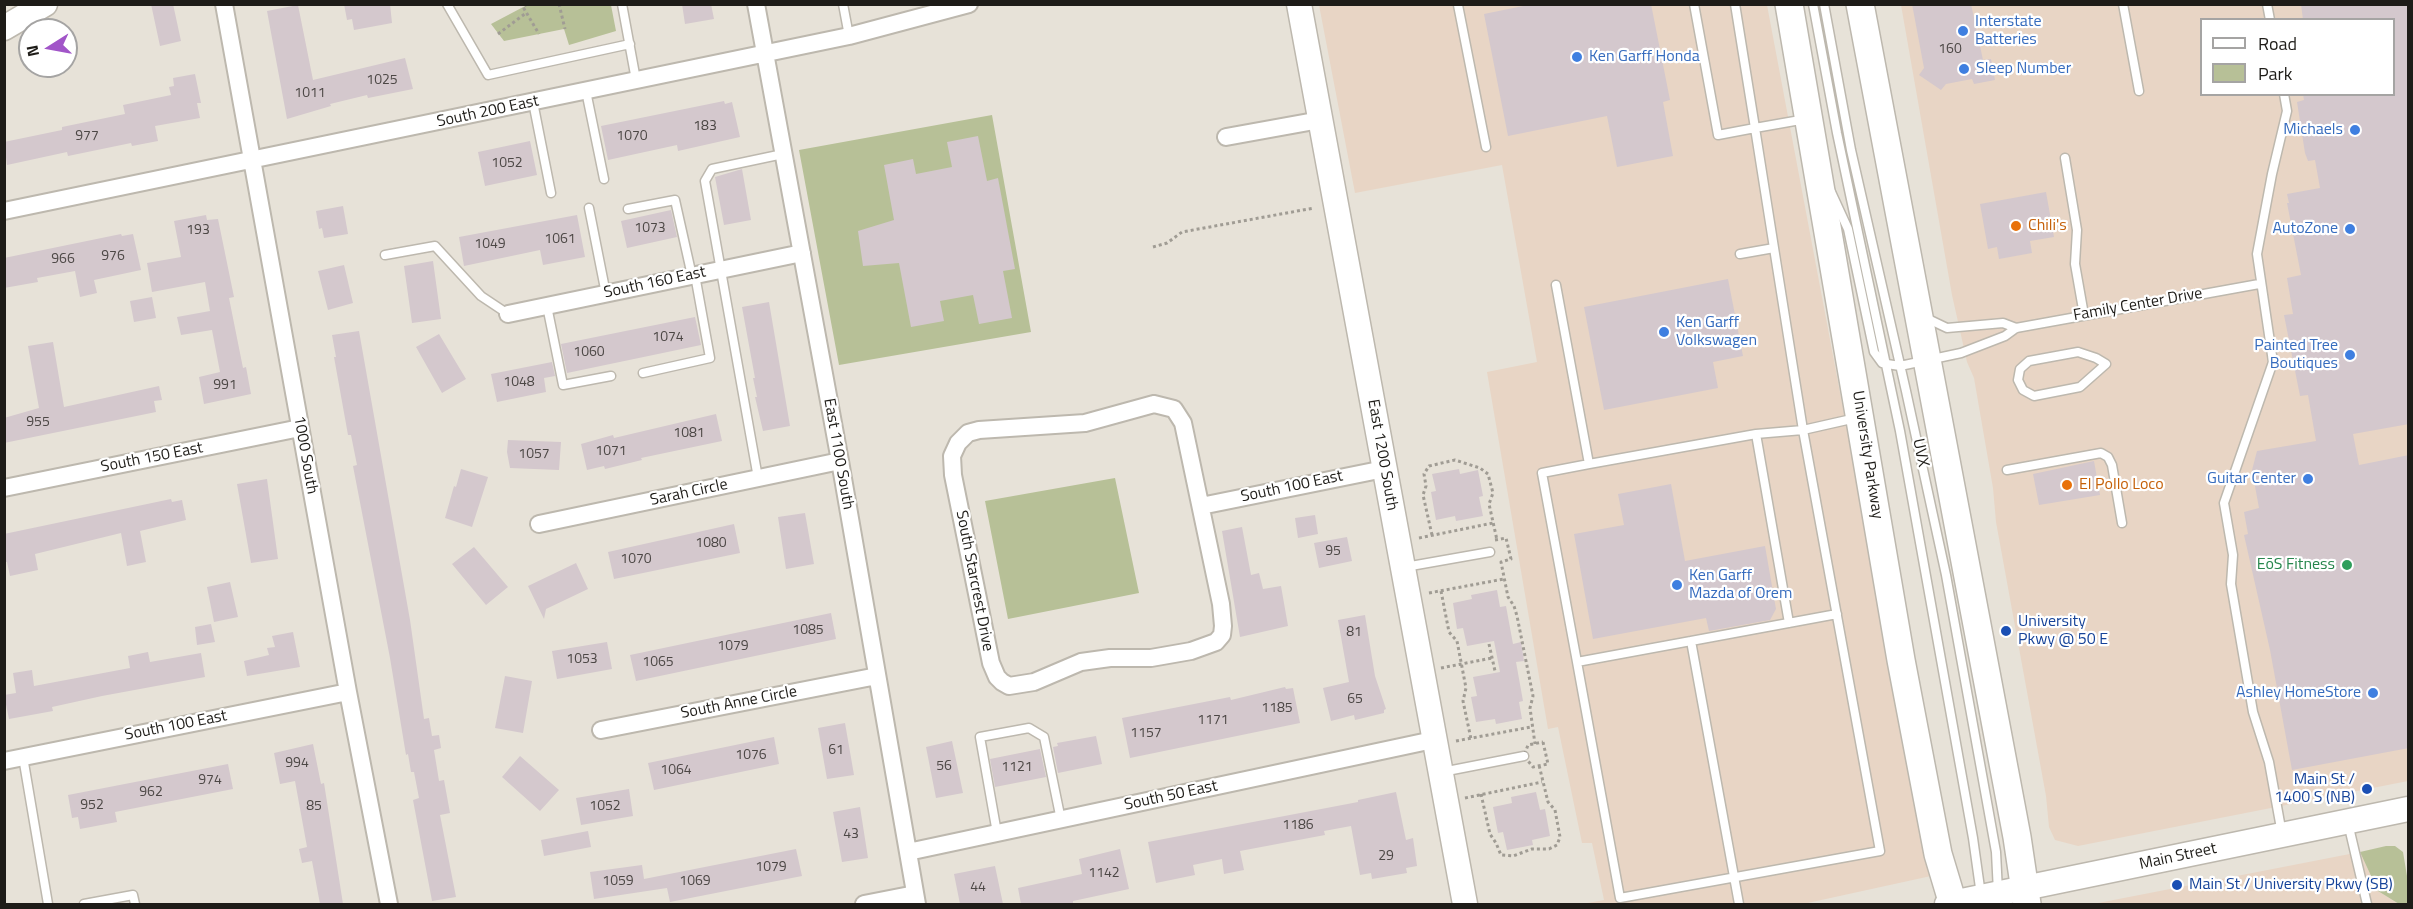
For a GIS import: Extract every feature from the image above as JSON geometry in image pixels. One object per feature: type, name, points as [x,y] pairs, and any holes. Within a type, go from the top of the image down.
[{"type":"main road","name":"University Parkway","points":[[1789,4],[1821,180],[1901,660],[1938,854],[1951,904]]},
{"type":"main road","points":[[1860,4],[2017,837],[2026,897]]},
{"type":"street","points":[[4,28],[45,4]]},
{"type":"street","name":"1000 South","points":[[224,4],[348,692],[389,904]]},
{"type":"street","name":"East 1100 South","points":[[756,4],[840,461],[916,899]]},
{"type":"street","name":"South 200 East","points":[[4,211],[849,36],[946,8],[969,4]]},
{"type":"street","name":"East 1200 South","points":[[1299,4],[1402,568],[1444,741],[1439,772],[1465,904]]},
{"type":"street","points":[[1226,137],[1320,120]]},
{"type":"street","name":"South 160 East","points":[[508,314],[802,253]]},
{"type":"street","name":"South Starcrest Drive","points":[[1165,405],[1174,409],[1183,423],[1201,506],[1221,604],[1222,636],[1216,642],[1191,651],[1161,656],[1110,658],[1081,662],[1034,682],[1018,685],[1010,686],[997,677],[991,663],[953,475],[952,456],[962,437],[980,430],[1085,423],[1141,407],[1165,405]]},
{"type":"street","name":"South 150 East","points":[[4,488],[300,428]]},
{"type":"street","name":"Sarah Circle","points":[[539,524],[840,461]]},
{"type":"street","name":"South 100 East","points":[[1201,506],[1384,469]]},
{"type":"street","name":"South Anne Circle","points":[[601,730],[877,676]]},
{"type":"street","name":"South 100 East","points":[[4,761],[348,692]]},
{"type":"street","name":"South 50 East","points":[[909,852],[1444,741]]},
{"type":"street","name":"Main Street","points":[[1951,904],[2026,897],[2282,835],[2409,809]]},
{"type":"street","points":[[864,904],[916,899]]},
{"type":"lane","points":[[447,4],[488,75],[630,44]]},
{"type":"lane","points":[[622,4],[636,80]]},
{"type":"lane","points":[[843,4],[849,36]]},
{"type":"lane","points":[[1694,4],[1718,135],[1809,119]]},
{"type":"lane","points":[[1735,4],[1803,430],[1880,851],[1620,898],[1542,473],[1756,434],[1803,430],[1861,417]]},
{"type":"lane","points":[[1813,4],[1837,133],[1887,364],[1973,838],[1990,900]]},
{"type":"lane","name":"UVX","points":[[1824,4],[1851,150],[1929,495],[1972,712],[1996,852],[1990,900]]},
{"type":"lane","points":[[2123,4],[2139,91]]},
{"type":"lane","points":[[1459,5],[1486,147]]},
{"type":"lane","points":[[586,91],[604,178]]},
{"type":"lane","points":[[2282,835],[2269,762],[2251,702],[2231,584],[2233,555],[2224,503],[2273,362],[2270,333],[2259,284],[2257,254],[2269,186],[2287,111],[2284,96]]},
{"type":"lane","points":[[533,102],[551,193]]},
{"type":"lane","points":[[758,478],[705,181],[712,169],[783,154]]},
{"type":"lane","points":[[2065,158],[2077,230],[2075,264],[2084,315]]},
{"type":"lane","points":[[1821,180],[1834,196],[1848,229],[1874,352],[1882,363],[1900,366],[1927,361],[1983,346],[2016,328]]},
{"type":"lane","points":[[628,209],[675,200],[710,358],[643,373]]},
{"type":"lane","points":[[589,208],[606,294]]},
{"type":"lane","points":[[385,255],[435,246],[481,296],[508,314]]},
{"type":"lane","points":[[1740,254],[1774,248]]},
{"type":"lane","name":"Family Center Drive","points":[[2016,328],[2259,284]]},
{"type":"lane","points":[[1556,285],[1588,464]]},
{"type":"lane","points":[[548,306],[563,385],[611,376]]},
{"type":"lane","points":[[1917,310],[1932,322],[1947,328],[2003,323],[2016,328]]},
{"type":"lane","points":[[2078,352],[2106,364],[2080,387],[2034,396],[2023,390],[2018,380],[2020,369],[2029,361],[2078,352]]},
{"type":"lane","points":[[1756,434],[1789,623]]},
{"type":"lane","points":[[2007,470],[2101,453],[2108,457],[2112,465],[2122,523]]},
{"type":"lane","points":[[1402,568],[1490,552]]},
{"type":"lane","points":[[1576,662],[1837,614]]},
{"type":"lane","points":[[1690,641],[1738,904]]},
{"type":"lane","points":[[997,833],[980,737],[1029,728],[1044,737],[1061,820]]},
{"type":"lane","points":[[1439,772],[1524,756]]},
{"type":"lane","points":[[23,757],[48,904]]},
{"type":"lane","points":[[2347,821],[2367,904]]},
{"type":"lane","points":[[84,904],[133,895],[135,904]]},
{"type":"path","points":[[528,4],[523,7],[539,34]]},
{"type":"path","points":[[560,4],[565,29]]},
{"type":"path","points":[[498,34],[526,13]]},
{"type":"path","points":[[1153,247],[1167,243],[1182,232],[1314,208]]},
{"type":"path","points":[[1432,535],[1423,495],[1426,486],[1424,474],[1429,466],[1455,460],[1480,468],[1488,474],[1493,493],[1490,504],[1497,540]]},
{"type":"path","points":[[1417,538],[1493,523]]},
{"type":"path","points":[[1491,541],[1506,538],[1510,559],[1501,562],[1508,597],[1517,616],[1533,696],[1530,708],[1535,744]]},
{"type":"path","points":[[1427,594],[1504,579]]},
{"type":"path","points":[[1441,591],[1449,632],[1457,641],[1466,688],[1463,701],[1471,739]]},
{"type":"path","points":[[1489,644],[1495,671]]},
{"type":"path","points":[[1441,668],[1492,658]]},
{"type":"path","points":[[1444,741],[1471,739],[1531,727]]},
{"type":"path","points":[[1528,745],[1543,742],[1548,764],[1533,767]]},
{"type":"path","points":[[1481,794],[1490,834],[1501,855],[1513,856],[1532,849],[1549,849],[1557,845],[1560,837],[1555,810],[1548,802],[1539,765]]},
{"type":"path","points":[[1465,798],[1542,782]]},
{"type":"shaded area","points":[[1319,5],[1767,5],[1931,876],[1803,904],[1582,904],[1604,900],[1592,843],[1582,843],[1558,727],[1548,729],[1487,372],[1537,362],[1502,165],[1355,193]]},
{"type":"shaded area","points":[[1901,5],[2408,5],[2408,781],[2078,846],[2055,840],[2049,827],[2046,796],[1996,522],[1993,488],[1974,378],[1967,362],[1952,295]]},
{"type":"shaded area","points":[[2360,852],[2378,891],[2399,904],[2093,904]]},
{"type":"green space","points":[[527,5],[611,5],[616,31],[569,45],[564,29],[504,41],[491,24]]},
{"type":"green space","points":[[992,115],[1031,332],[839,365],[799,150]]},
{"type":"green space","points":[[1115,478],[1139,593],[1008,619],[985,501]]},
{"type":"green space","points":[[2395,846],[2403,852],[2408,882],[2408,904],[2399,904],[2378,891],[2360,852]]},
{"type":"building","points":[[151,4],[173,4],[181,41],[160,46]]},
{"type":"building","points":[[344,4],[390,4],[392,23],[354,30],[352,19],[347,20]]},
{"type":"building","points":[[682,4],[711,4],[714,19],[685,24]]},
{"type":"building","name":"Ken Garff Honda","points":[[1533,4],[1651,4],[1670,100],[1663,102],[1673,156],[1617,167],[1607,116],[1508,136],[1484,14]]},
{"type":"building","points":[[1912,4],[1971,4],[1983,60],[1991,59],[1995,80],[1974,84],[1972,79],[1946,84],[1941,90],[1919,75],[1924,68]]},
{"type":"building","points":[[2301,4],[2409,4],[2409,424],[2353,434],[2359,465],[2409,455],[2409,748],[2292,770],[2270,650],[2244,535],[2248,534],[2244,512],[2259,508],[2252,470],[2257,451],[2316,441],[2308,395],[2300,396],[2284,315],[2293,314],[2287,278],[2301,275],[2287,194],[2320,188],[2315,160],[2308,161],[2305,153],[2297,102],[2304,100],[2303,96],[2395,96],[2395,18],[2303,18]]},
{"type":"building","points":[[298,5],[313,80],[405,58],[413,89],[368,98],[367,95],[330,104],[331,106],[287,119],[267,11]]},
{"type":"building","points":[[195,74],[201,103],[197,103],[200,118],[155,126],[158,141],[132,146],[131,143],[68,156],[67,152],[7,165],[4,142],[125,114],[123,105],[171,95],[169,87],[174,86],[173,78]]},
{"type":"building","points":[[724,101],[725,104],[732,102],[740,137],[678,151],[677,145],[608,160],[601,126]]},
{"type":"building","points":[[978,136],[987,181],[998,178],[1015,269],[1003,271],[1012,318],[979,324],[973,295],[940,301],[944,321],[911,327],[899,263],[863,266],[858,231],[894,220],[884,165],[913,159],[916,174],[952,167],[947,142]]},
{"type":"building","points":[[530,141],[537,175],[485,186],[478,152]]},
{"type":"building","points":[[742,169],[751,220],[724,225],[715,177]]},
{"type":"building","name":"Chili's","points":[[2046,192],[2054,237],[2030,241],[2032,253],[1999,259],[1997,247],[1988,249],[1980,204]]},
{"type":"building","points":[[343,206],[348,234],[324,238],[322,228],[319,229],[316,211]]},
{"type":"building","points":[[671,210],[677,237],[627,248],[621,221]]},
{"type":"building","points":[[206,215],[207,220],[218,219],[234,297],[229,298],[243,368],[246,367],[251,394],[204,404],[199,377],[220,372],[212,330],[181,335],[177,317],[210,311],[205,282],[152,292],[147,263],[181,257],[174,221]]},
{"type":"building","points":[[577,215],[585,257],[543,265],[540,250],[464,266],[459,237]]},
{"type":"building","points":[[121,234],[122,236],[133,234],[141,270],[94,280],[97,293],[80,297],[75,271],[37,278],[38,282],[4,288],[4,258]]},
{"type":"building","points":[[433,261],[441,319],[412,323],[404,266]]},
{"type":"building","points":[[344,265],[353,303],[328,310],[318,271]]},
{"type":"building","name":"Ken Garff Volkswagen","points":[[1728,279],[1743,356],[1713,362],[1718,388],[1604,410],[1584,307]]},
{"type":"building","points":[[152,297],[156,318],[134,322],[130,301]]},
{"type":"building","points":[[769,302],[790,426],[763,431],[755,397],[757,397],[753,378],[755,378],[742,307]]},
{"type":"building","points":[[695,317],[701,345],[567,373],[561,344]]},
{"type":"building","points":[[359,331],[410,620],[424,719],[429,718],[432,736],[439,735],[441,748],[434,750],[439,781],[444,780],[450,813],[440,815],[456,897],[432,901],[413,800],[419,798],[414,772],[411,772],[408,754],[406,755],[353,466],[357,465],[351,435],[348,435],[334,357],[336,357],[332,335]]},
{"type":"building","points":[[439,334],[466,379],[442,393],[416,347]]},
{"type":"building","points":[[53,342],[64,407],[159,386],[162,400],[154,401],[156,412],[4,443],[4,418],[39,408],[28,346]]},
{"type":"building","points":[[552,362],[555,376],[544,378],[546,392],[497,402],[491,374]]},
{"type":"building","points":[[716,414],[722,441],[641,458],[642,460],[605,469],[604,466],[587,470],[581,444],[613,435],[614,438]]},
{"type":"building","points":[[508,440],[561,442],[559,470],[510,468],[507,452]]},
{"type":"building","name":"El Pollo Loco","points":[[2094,461],[2100,495],[2039,505],[2033,474]]},
{"type":"building","points":[[461,469],[488,477],[472,527],[445,518]]},
{"type":"building","points":[[1459,469],[1460,474],[1478,470],[1483,496],[1479,497],[1483,516],[1456,521],[1455,516],[1436,520],[1431,492],[1436,491],[1432,474]]},
{"type":"building","points":[[267,479],[278,559],[251,563],[237,484]]},
{"type":"building","name":"Ken Garff Mazda of Orem","points":[[1671,484],[1685,561],[1765,546],[1776,609],[1770,620],[1709,631],[1706,618],[1593,639],[1574,534],[1624,525],[1618,494]]},
{"type":"building","points":[[171,499],[172,502],[182,500],[186,520],[140,531],[146,562],[127,566],[121,533],[35,554],[38,570],[10,576],[7,562],[4,562],[4,534]]},
{"type":"building","points":[[805,513],[814,564],[786,569],[778,517]]},
{"type":"building","points":[[1315,515],[1318,534],[1298,538],[1295,518]]},
{"type":"building","points":[[734,524],[740,553],[614,579],[608,552]]},
{"type":"building","points":[[1242,527],[1251,575],[1259,573],[1263,589],[1281,586],[1288,626],[1240,637],[1222,531]]},
{"type":"building","points":[[1347,537],[1352,561],[1319,568],[1314,543]]},
{"type":"building","points":[[474,547],[508,587],[486,605],[452,564]]},
{"type":"building","points":[[576,563],[588,589],[546,609],[544,619],[528,586]]},
{"type":"building","points":[[230,582],[238,617],[214,622],[207,587]]},
{"type":"building","points":[[1497,590],[1500,607],[1506,606],[1513,644],[1521,642],[1524,661],[1516,662],[1523,701],[1519,702],[1522,719],[1496,724],[1495,719],[1476,722],[1471,697],[1477,696],[1473,677],[1500,672],[1494,641],[1467,646],[1463,628],[1457,629],[1453,603],[1472,599],[1471,595]]},
{"type":"building","points":[[831,613],[836,639],[636,681],[630,655]]},
{"type":"building","points":[[1365,615],[1375,676],[1386,709],[1384,713],[1355,720],[1354,715],[1331,721],[1323,688],[1349,682],[1338,620]]},
{"type":"building","points":[[211,624],[215,642],[197,645],[195,627]]},
{"type":"building","points":[[293,632],[300,667],[247,676],[244,661],[269,655],[267,648],[275,647],[272,636]]},
{"type":"building","points":[[607,642],[612,669],[557,679],[552,651]]},
{"type":"building","points":[[148,652],[150,662],[201,653],[205,677],[102,696],[52,707],[53,711],[9,719],[4,695],[16,693],[13,673],[32,670],[34,686],[130,668],[128,656]]},
{"type":"building","points":[[505,676],[532,681],[523,733],[495,728]]},
{"type":"building","points":[[1285,687],[1286,689],[1293,688],[1300,723],[1130,758],[1122,718],[1230,697],[1231,700]]},
{"type":"building","points":[[845,723],[854,775],[827,779],[818,728]]},
{"type":"building","points":[[1096,736],[1102,764],[1058,773],[1053,747],[1058,746],[1057,743]]},
{"type":"building","points":[[774,737],[779,764],[654,790],[648,763]]},
{"type":"building","points":[[952,741],[963,793],[936,798],[926,747]]},
{"type":"building","points":[[313,744],[321,784],[324,783],[343,904],[320,904],[312,861],[302,863],[299,849],[307,847],[295,781],[280,784],[274,753]]},
{"type":"building","points":[[1040,749],[1046,777],[995,787],[990,759]]},
{"type":"building","points":[[520,756],[559,790],[540,811],[502,777]]},
{"type":"building","points":[[228,764],[233,789],[115,812],[117,822],[80,829],[78,817],[72,818],[68,795]]},
{"type":"building","points":[[629,789],[633,816],[581,825],[576,798]]},
{"type":"building","points":[[1396,792],[1406,840],[1413,838],[1417,866],[1406,868],[1407,873],[1372,879],[1371,873],[1360,875],[1351,826],[1324,831],[1325,835],[1240,851],[1244,870],[1224,874],[1222,859],[1193,865],[1195,875],[1156,883],[1148,842],[1358,802],[1358,800]]},
{"type":"building","points":[[1536,792],[1540,810],[1545,809],[1550,836],[1532,840],[1533,845],[1507,850],[1503,832],[1498,833],[1493,807],[1512,803],[1511,797]]},
{"type":"building","points":[[860,807],[868,858],[842,862],[833,812]]},
{"type":"building","points":[[588,831],[591,847],[544,856],[541,840]]},
{"type":"building","points":[[796,849],[802,876],[670,902],[667,888],[594,899],[590,872],[642,865],[644,879]]},
{"type":"building","points":[[1120,849],[1129,889],[1073,901],[1073,904],[1021,904],[1018,888],[1082,874],[1079,859]]},
{"type":"building","points":[[995,866],[1003,904],[960,904],[954,874]]},
{"type":"place","name":"Interstate Batteries","points":[[1963,31]]},
{"type":"place","name":"Ken Garff Honda","points":[[1577,57]]},
{"type":"place","name":"Sleep Number","points":[[1964,69]]},
{"type":"place","name":"Michaels","points":[[2355,130]]},
{"type":"place","name":"Chili's","points":[[2016,226]]},
{"type":"place","name":"AutoZone","points":[[2350,229]]},
{"type":"place","name":"Ken Garff Volkswagen","points":[[1664,332]]},
{"type":"place","name":"Painted Tree Boutiques","points":[[2350,355]]},
{"type":"place","name":"Guitar Center","points":[[2308,479]]},
{"type":"place","name":"El Pollo Loco","points":[[2067,485]]},
{"type":"place","name":"EōS Fitness","points":[[2347,565]]},
{"type":"place","name":"Ken Garff Mazda of Orem","points":[[1677,585]]},
{"type":"place","name":"University Pkwy @ 50 E","points":[[2006,631]]},
{"type":"place","name":"Ashley HomeStore","points":[[2373,693]]},
{"type":"place","name":"Main St / 1400 S (NB)","points":[[2367,789]]},
{"type":"place","name":"Main St / University Pkwy (SB)","points":[[2177,885]]}]
